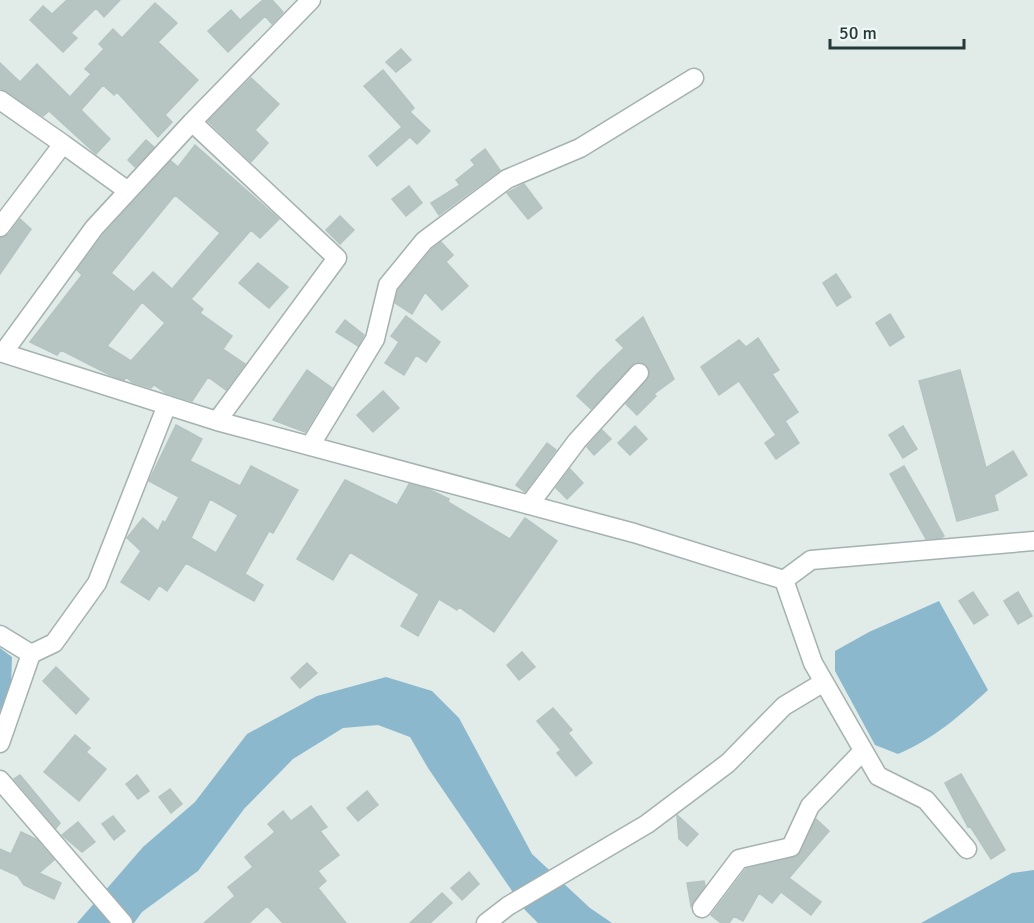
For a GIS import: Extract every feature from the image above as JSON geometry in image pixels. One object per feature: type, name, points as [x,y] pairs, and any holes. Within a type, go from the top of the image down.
[{"type":"street","points":[[310,0],[94,228],[1,353],[218,421],[634,533],[784,580]]},
{"type":"street","points":[[310,446],[375,339],[388,285],[424,241],[507,179],[580,148],[694,78]]},
{"type":"street","points":[[0,100],[128,191]]},
{"type":"street","points":[[192,122],[337,258],[218,421]]},
{"type":"street","points":[[0,227],[63,144]]},
{"type":"street","points":[[529,505],[577,441],[639,373]]},
{"type":"street","points":[[0,743],[31,654],[54,643],[98,583],[167,405]]},
{"type":"street","points":[[784,580],[811,560],[1034,541]]},
{"type":"street","points":[[784,580],[813,663],[878,776],[926,800],[967,849]]},
{"type":"street","points":[[0,635],[31,654]]},
{"type":"street","points":[[486,923],[508,906],[647,824],[728,763],[784,706],[824,682]]},
{"type":"street","points":[[702,908],[739,859],[791,847],[810,806],[863,751]]},
{"type":"street","points":[[0,780],[123,923]]},
{"type":"water","points":[[939,601],[988,690],[957,718],[898,754],[875,745],[835,671],[835,651],[869,632]]},
{"type":"water","points":[[0,648],[12,657],[11,687],[0,711]]},
{"type":"water","points":[[386,677],[432,691],[459,718],[532,854],[590,908],[612,923],[538,923],[525,910],[428,768],[410,737],[378,725],[343,728],[293,759],[244,809],[198,871],[142,912],[134,923],[77,923],[143,847],[195,802],[247,734],[317,696]]},
{"type":"water","points":[[1034,870],[1034,923],[921,923],[1012,873]]},
{"type":"building","points":[[67,0],[120,0],[104,17],[96,8],[71,33],[77,38],[63,52],[30,20],[43,6],[52,14]]},
{"type":"building","points":[[263,0],[272,0],[283,12],[272,24],[265,16],[228,52],[208,31],[231,10],[240,20]]},
{"type":"building","points":[[155,3],[177,23],[158,42],[198,80],[165,115],[172,122],[158,137],[117,92],[114,95],[103,85],[81,110],[110,139],[96,154],[49,111],[43,116],[0,88],[0,63],[20,82],[37,64],[70,97],[91,74],[85,69],[104,49],[99,44],[113,29],[122,38]]},
{"type":"building","points":[[401,49],[411,60],[396,72],[386,62]]},
{"type":"building","points":[[383,70],[414,108],[410,112],[430,131],[417,144],[410,137],[377,166],[369,156],[402,127],[364,86]]},
{"type":"building","points":[[251,78],[279,104],[255,130],[268,143],[251,162],[208,121]]},
{"type":"building","points":[[146,140],[154,147],[135,167],[128,160]]},
{"type":"building","points":[[195,145],[279,219],[260,238],[251,230],[191,299],[203,309],[200,313],[232,336],[223,349],[245,364],[226,390],[208,377],[192,401],[166,393],[154,385],[151,388],[132,382],[126,377],[124,380],[110,375],[61,350],[57,355],[30,342],[82,275],[77,270],[103,235],[171,161],[178,167]],"holes":[[[175,195],[220,233],[172,289],[153,272],[134,292],[111,273]],[[142,302],[165,323],[131,361],[107,346]]]},
{"type":"building","points":[[485,149],[500,170],[439,215],[431,203],[460,185],[456,180],[475,165],[471,160]]},
{"type":"building","points":[[524,184],[542,208],[528,219],[507,193]]},
{"type":"building","points":[[409,186],[422,203],[406,216],[392,199]]},
{"type":"building","points":[[340,216],[354,230],[340,244],[326,230]]},
{"type":"building","points":[[20,219],[31,229],[0,274],[0,238],[9,234]]},
{"type":"building","points":[[441,242],[453,255],[446,262],[468,286],[442,310],[425,292],[412,314],[395,303],[398,290],[432,249]]},
{"type":"building","points":[[258,263],[288,287],[269,308],[239,283]]},
{"type":"building","points":[[836,274],[851,297],[837,306],[823,283]]},
{"type":"building","points":[[890,314],[904,337],[890,346],[876,323]]},
{"type":"building","points":[[406,316],[440,342],[426,362],[416,355],[404,375],[385,363],[399,342],[391,336]]},
{"type":"building","points":[[643,317],[674,379],[654,394],[656,396],[637,415],[626,404],[650,375],[646,364],[635,363],[591,409],[577,396],[624,348],[616,340]]},
{"type":"building","points":[[345,320],[364,335],[358,346],[336,332]]},
{"type":"building","points":[[758,338],[779,370],[772,374],[798,412],[785,421],[799,443],[776,459],[765,443],[776,435],[739,381],[719,395],[701,367],[739,340],[746,347]]},
{"type":"building","points":[[307,370],[332,388],[305,432],[273,420]]},
{"type":"building","points":[[960,370],[986,468],[1013,451],[1027,475],[994,495],[998,510],[957,521],[919,381]]},
{"type":"building","points":[[383,391],[399,408],[373,432],[357,415]]},
{"type":"building","points":[[176,425],[202,439],[190,461],[240,486],[251,466],[298,490],[273,533],[269,531],[245,574],[263,585],[254,601],[186,563],[167,591],[159,585],[149,600],[121,582],[141,551],[127,538],[143,518],[158,531],[179,497],[149,481]],"holes":[[[210,499],[238,515],[216,553],[191,538]]]},
{"type":"building","points":[[635,426],[647,439],[630,455],[618,443]]},
{"type":"building","points":[[903,426],[917,449],[903,458],[889,435]]},
{"type":"building","points":[[602,430],[611,439],[594,455],[587,447]]},
{"type":"building","points":[[547,443],[556,450],[525,492],[516,485]]},
{"type":"building","points":[[904,466],[944,536],[941,538],[926,539],[890,474]]},
{"type":"building","points":[[570,469],[583,483],[567,499],[556,488]]},
{"type":"building","points":[[345,480],[397,505],[409,484],[428,489],[449,499],[448,502],[510,539],[525,518],[557,541],[494,632],[459,607],[457,610],[439,599],[418,636],[401,626],[419,594],[350,552],[333,580],[297,559]]},
{"type":"building","points":[[973,592],[988,615],[974,624],[959,601]]},
{"type":"building","points":[[1018,592],[1032,616],[1018,624],[1004,601]]},
{"type":"building","points":[[522,652],[535,667],[519,680],[507,665]]},
{"type":"building","points":[[307,663],[317,673],[300,688],[291,678]]},
{"type":"building","points":[[56,667],[89,699],[76,714],[43,681]]},
{"type":"building","points":[[553,708],[572,730],[568,733],[592,763],[576,776],[557,753],[561,750],[537,721]]},
{"type":"building","points":[[75,735],[90,748],[86,752],[106,769],[79,801],[44,772]]},
{"type":"building","points":[[961,774],[1005,850],[991,859],[970,826],[968,827],[945,783]]},
{"type":"building","points":[[20,775],[60,823],[56,828],[14,779]]},
{"type":"building","points":[[137,775],[149,791],[138,799],[126,784]]},
{"type":"building","points":[[170,789],[182,804],[171,813],[159,797]]},
{"type":"building","points":[[367,791],[378,805],[358,821],[347,808]]},
{"type":"building","points":[[311,806],[327,827],[320,831],[339,855],[318,871],[326,881],[318,888],[346,923],[283,923],[267,906],[249,923],[204,923],[235,896],[228,887],[253,867],[245,857],[275,832],[268,824],[283,811],[291,821]]},
{"type":"building","points":[[677,815],[698,834],[687,846],[679,839]]},
{"type":"building","points":[[113,816],[125,831],[114,840],[102,824]]},
{"type":"building","points":[[816,819],[829,831],[789,878],[821,902],[811,915],[781,892],[772,903],[759,893],[743,921],[734,916],[729,923],[721,923],[711,915],[746,869],[798,855]]},
{"type":"building","points":[[78,822],[95,842],[82,852],[62,835]]},
{"type":"building","points":[[21,832],[36,839],[54,860],[39,873],[61,883],[54,899],[24,885],[18,876],[0,868],[0,849],[11,854]]},
{"type":"building","points":[[469,872],[479,884],[462,900],[451,888]]},
{"type":"building","points":[[704,881],[705,886],[691,906],[687,883]]},
{"type":"building","points":[[442,893],[452,903],[430,923],[410,923]]}]
